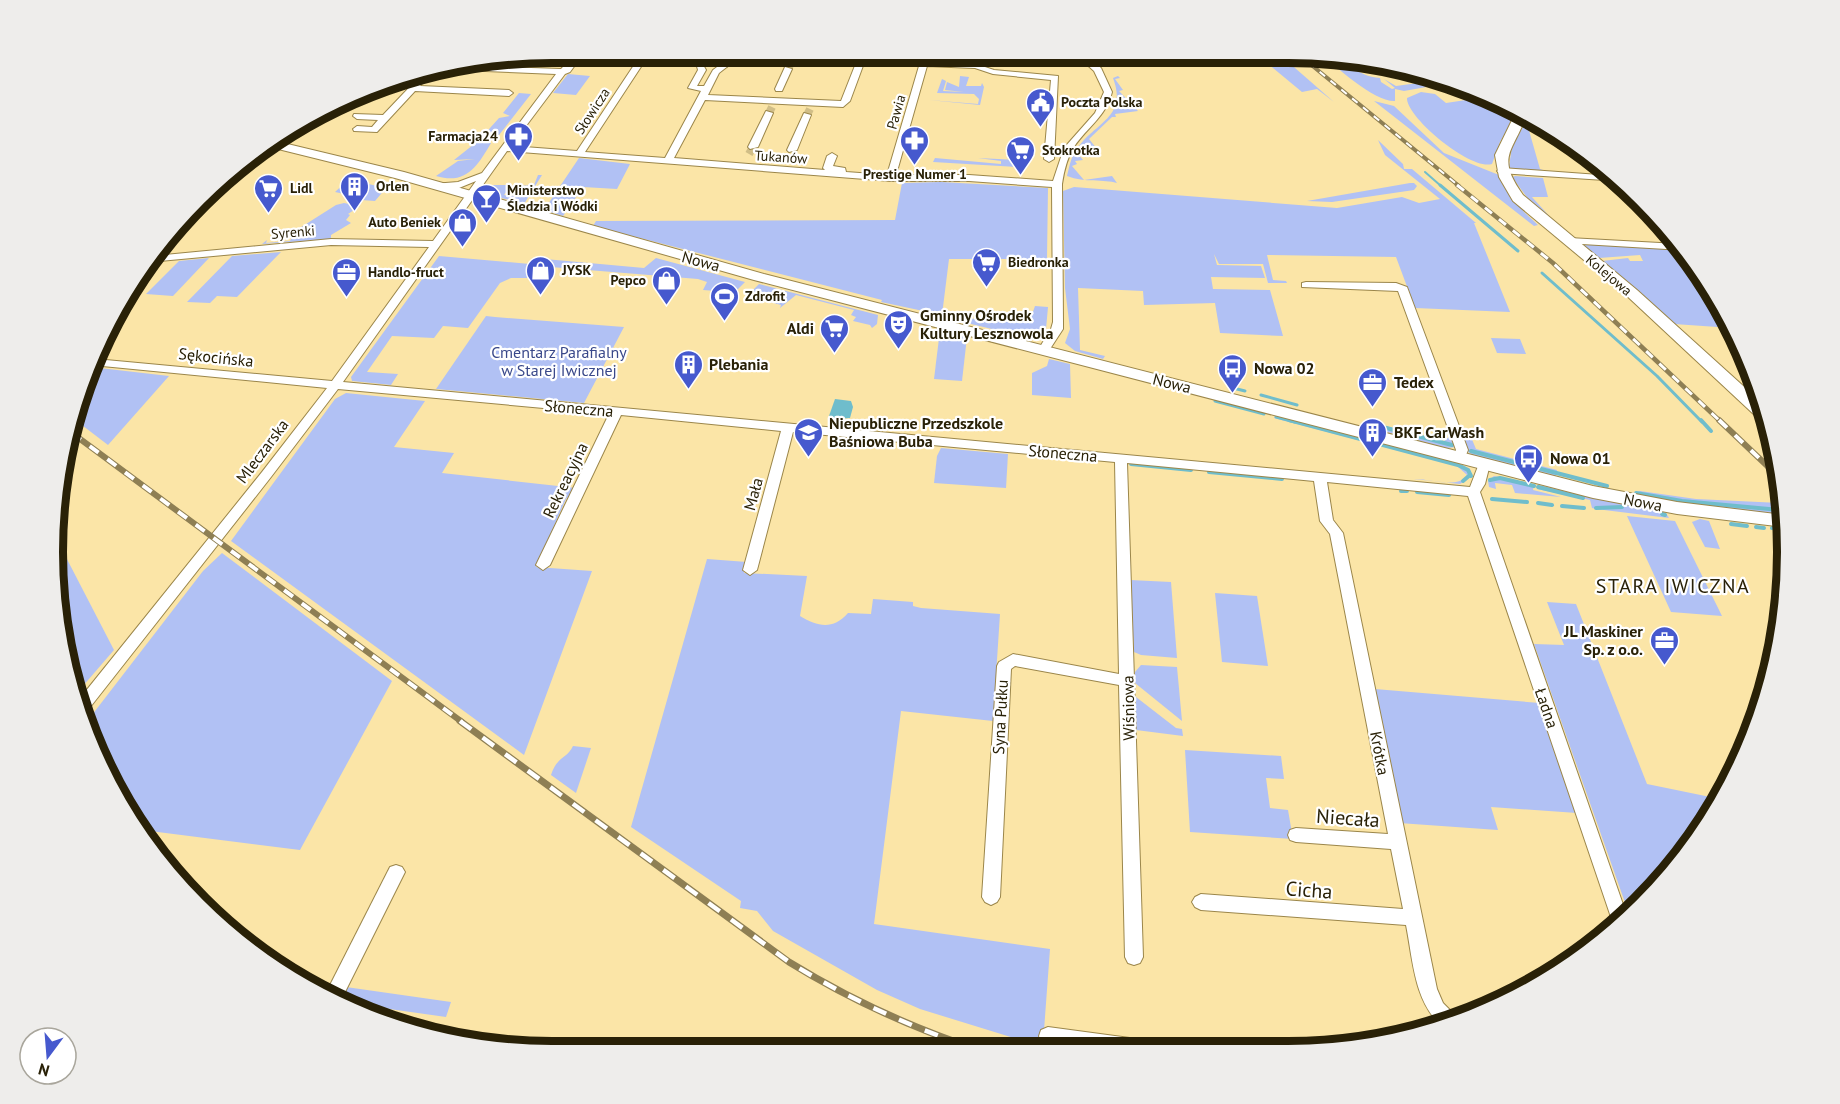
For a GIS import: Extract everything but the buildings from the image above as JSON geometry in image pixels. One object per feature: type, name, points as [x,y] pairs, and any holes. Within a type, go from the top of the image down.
[{"type":"main road","points":[[1502,171],[1503,147],[1518,121]]},
{"type":"main road","points":[[279,146],[436,186],[466,200]]},
{"type":"main road","points":[[271,152],[466,200]]},
{"type":"main road","name":"Kolejowa","points":[[1502,171],[1510,188],[1524,204],[1632,293],[1754,405]]},
{"type":"main road","name":"Nowa","points":[[466,200],[546,228],[637,244],[1603,494],[1708,513],[1776,520]]},
{"type":"street","points":[[562,72],[561,68],[565,63]]},
{"type":"street","points":[[478,69],[562,72],[567,70],[572,63]]},
{"type":"street","name":"Słowicza","points":[[580,153],[639,63]]},
{"type":"street","points":[[702,63],[702,69],[692,88],[733,98],[774,101],[810,109],[846,101],[861,63]]},
{"type":"street","points":[[669,158],[723,63]]},
{"type":"street","points":[[750,154],[791,63]]},
{"type":"street","points":[[915,63],[976,66],[993,72],[1055,78],[1049,159]]},
{"type":"street","points":[[1044,350],[1057,329],[1058,322],[1057,184],[1070,145],[1095,120],[1107,100],[1107,86],[1101,74],[1089,63]]},
{"type":"street","name":"Pawia","points":[[892,176],[924,64]]},
{"type":"street","name":"Mleczarska","points":[[87,701],[135,638],[217,540],[437,244],[483,175],[562,72]]},
{"type":"street","points":[[357,129],[374,130],[419,82]]},
{"type":"street","points":[[414,88],[509,93]]},
{"type":"street","points":[[789,157],[810,109]]},
{"type":"street","points":[[357,116],[385,118]]},
{"type":"street","name":"Tukanów","points":[[504,148],[669,158],[892,176],[1057,184]]},
{"type":"street","name":"Tukanów","points":[[669,158],[750,154],[789,157],[823,166]]},
{"type":"street","name":"Tukanów","points":[[832,156],[829,169],[892,176]]},
{"type":"street","points":[[1502,171],[1603,178]]},
{"type":"street","points":[[436,186],[459,185],[483,175]]},
{"type":"street","points":[[1569,241],[1670,246]]},
{"type":"street","name":"Syrenki","points":[[161,258],[331,242],[437,244]]},
{"type":"street","points":[[1306,285],[1396,286],[1403,289],[1462,450],[1460,457]]},
{"type":"street","name":"Sękocińska","points":[[101,363],[334,385]]},
{"type":"street","name":"Słoneczna","points":[[334,385],[1473,492]]},
{"type":"street","name":"Rekreacyjna","points":[[543,565],[617,411]]},
{"type":"street","name":"Mała","points":[[750,570],[788,426]]},
{"type":"street","name":"Wiśniowa","points":[[1121,458],[1134,957]]},
{"type":"street","points":[[1473,492],[1481,479],[1484,464]]},
{"type":"street","name":"Krótka","points":[[1320,477],[1328,521],[1336,533],[1339,547],[1431,1001],[1443,1015]]},
{"type":"street","name":"Ładna","points":[[1473,492],[1618,913]]},
{"type":"street","name":"Syna Pułku","points":[[991,897],[1004,666],[1013,660],[1128,681]]},
{"type":"street","name":"Niecała","points":[[1296,835],[1397,842]]},
{"type":"street","points":[[336,991],[396,872]]},
{"type":"street","name":"Cicha","points":[[1200,902],[1414,918]]},
{"type":"street","points":[[1048,1036],[1085,1041]]},
{"type":"green space","points":[[1267,63],[1289,63],[1334,102],[1317,89],[1302,92]]},
{"type":"green space","points":[[1334,65],[1351,67],[1364,74],[1380,78],[1381,82],[1392,89],[1395,88],[1384,79],[1396,86],[1418,83],[1415,80],[1432,86],[1404,91],[1395,89],[1395,101],[1377,96]]},
{"type":"green space","points":[[568,74],[590,76],[576,95],[553,93]]},
{"type":"green space","points":[[960,76],[969,77],[966,86],[981,86],[982,83],[984,87],[980,105],[929,100],[978,104],[979,99],[974,94],[937,93],[942,79],[946,81],[943,91],[964,92],[945,90],[947,82],[959,87]]},
{"type":"green space","points":[[1118,76],[1120,78],[1115,79],[1123,90],[1119,91],[1138,111],[1115,114],[1116,117],[1112,117],[1089,139],[1097,149],[1083,151],[1084,154],[1079,155],[1083,160],[1075,161],[1077,164],[1072,166],[1084,180],[1067,176],[1070,162],[1084,140],[1113,111],[1116,91],[1113,78]]},
{"type":"green space","points":[[1421,92],[1435,94],[1446,103],[1472,99],[1514,118],[1500,142],[1492,164],[1482,164],[1441,141],[1417,117],[1407,98]]},
{"type":"green space","points":[[519,93],[531,94],[499,135],[481,138],[499,118],[510,116],[503,113]]},
{"type":"green space","points":[[1374,101],[1394,106],[1444,153],[1499,175],[1524,212],[1538,225],[1534,226]]},
{"type":"green space","points":[[1524,124],[1529,127],[1540,169],[1549,172],[1516,171],[1509,167],[1512,146]]},
{"type":"green space","points":[[485,140],[483,143],[491,143],[481,160],[469,172],[455,178],[436,176],[458,161],[475,159],[454,160],[478,141]]},
{"type":"green space","points":[[1378,140],[1403,164],[1404,169],[1412,169],[1476,223],[1474,223],[1510,312],[1415,308],[1396,257],[1267,255],[1273,280],[1287,283],[1268,283],[1263,264],[1219,264],[1214,254],[1217,265],[1261,266],[1265,278],[1211,277],[1213,289],[1270,290],[1283,336],[1220,333],[1215,303],[1144,305],[1143,291],[1078,288],[1080,350],[1105,356],[1103,359],[1075,351],[1065,343],[1070,329],[1065,288],[1063,191],[1074,187],[1337,208],[1402,197],[1419,203],[1440,199],[1385,155]]},
{"type":"green space","points":[[579,158],[630,164],[617,189],[583,187],[563,216],[544,210]]},
{"type":"green space","points":[[935,158],[1001,164],[1001,161],[978,158],[1019,160],[1017,167],[933,162]]},
{"type":"green space","points":[[538,175],[542,175],[524,204],[487,194],[484,190],[488,185],[511,185],[504,195],[519,196],[523,189],[518,186],[534,185]]},
{"type":"green space","points":[[1112,176],[1117,183],[1106,181],[1085,180]]},
{"type":"green space","points":[[1512,177],[1543,178],[1548,197],[1532,197],[1551,218],[1529,200]]},
{"type":"green space","points":[[348,180],[386,188],[375,201],[348,199],[349,195],[335,192]]},
{"type":"green space","points":[[941,182],[1048,188],[1047,259],[949,259],[942,315],[881,302],[882,300],[593,226],[596,221],[895,220],[902,183]]},
{"type":"green space","points":[[1410,183],[1417,186],[1414,190],[1332,202],[1307,201]]},
{"type":"green space","points":[[344,203],[360,206],[348,214],[350,215],[346,220],[351,223],[331,235],[331,239],[262,244],[267,240],[266,243],[290,241],[295,231],[336,205]]},
{"type":"green space","points":[[1580,243],[1672,249],[1695,280],[1722,327],[1674,324],[1602,261],[1628,258],[1630,261],[1643,261],[1640,255],[1599,258]]},
{"type":"green space","points":[[281,252],[237,297],[217,296],[210,303],[187,302],[232,256]]},
{"type":"green space","points":[[439,256],[530,264],[534,258],[644,268],[656,258],[745,282],[732,295],[728,295],[729,292],[703,290],[707,282],[698,279],[541,268],[533,278],[511,278],[500,283],[468,328],[443,326],[434,338],[392,336],[367,372],[398,374],[391,385],[352,381],[351,377]]},
{"type":"green space","points":[[209,258],[173,296],[146,294],[179,261]]},
{"type":"green space","points":[[759,284],[878,315],[877,324],[872,328],[870,325],[853,321],[856,317],[851,315],[854,310],[796,295],[780,308],[781,305],[749,296],[745,298]]},
{"type":"green space","points":[[1035,306],[1048,307],[1046,329],[1041,336],[1030,338],[946,318],[1030,320]]},
{"type":"green space","name":"Cmentarz Parafialny w Starej Iwicznej","points":[[486,316],[624,327],[584,403],[436,389]]},
{"type":"green space","points":[[940,330],[967,337],[962,381],[934,379]]},
{"type":"green space","points":[[1491,338],[1520,339],[1526,354],[1497,353]]},
{"type":"green space","points":[[1049,359],[1070,364],[1071,398],[1032,395],[1032,373],[1047,366]]},
{"type":"green space","points":[[99,368],[169,376],[108,445],[80,424]]},
{"type":"green space","points":[[346,393],[425,401],[394,447],[454,453],[442,473],[576,488],[566,499],[536,567],[592,571],[524,755],[231,541],[335,399]]},
{"type":"green space","points":[[1276,415],[1462,465],[1470,469],[1472,476],[1460,484],[1451,483],[1457,482],[1467,475],[1457,466],[1274,418]]},
{"type":"green space","points":[[1366,421],[1444,441],[1451,435],[1456,447],[1447,448],[1364,426]]},
{"type":"green space","points":[[1463,437],[1471,437],[1476,449],[1557,470],[1556,476],[1473,455],[1468,452]]},
{"type":"green space","points":[[941,448],[1008,454],[1006,488],[934,483],[937,456]]},
{"type":"green space","points":[[1494,476],[1534,485],[1533,490],[1561,497],[1515,493],[1512,485],[1495,483],[1496,489],[1489,487],[1488,481]]},
{"type":"green space","points":[[1538,485],[1666,513],[1669,518],[1592,508],[1590,500],[1537,489]]},
{"type":"green space","points":[[1635,492],[1696,499],[1774,503],[1776,515],[1635,495]]},
{"type":"green space","points":[[1627,516],[1675,521],[1722,616],[1671,612]]},
{"type":"green space","points":[[1700,519],[1709,521],[1720,549],[1705,547],[1692,522]]},
{"type":"green space","points":[[63,551],[114,650],[82,687],[67,616]]},
{"type":"green space","points":[[222,553],[392,681],[300,850],[150,831],[113,768],[91,716],[203,571]]},
{"type":"green space","points":[[707,559],[747,562],[744,573],[807,576],[800,616],[813,623],[831,624],[848,613],[871,614],[873,599],[913,602],[913,606],[921,608],[1000,614],[993,721],[901,711],[874,924],[1050,949],[1043,1041],[1024,1041],[920,1009],[877,990],[773,931],[757,911],[740,908],[741,901],[631,827]]},
{"type":"green space","points":[[1130,580],[1171,582],[1177,658],[1141,655],[1134,652]]},
{"type":"green space","points":[[1215,593],[1257,596],[1268,666],[1222,662]]},
{"type":"green space","points":[[1547,602],[1576,604],[1647,784],[1710,797],[1676,850],[1626,905],[1534,644],[1564,645]]},
{"type":"green space","points":[[1141,665],[1177,667],[1182,721],[1135,683],[1135,672]]},
{"type":"green space","points":[[1375,689],[1540,703],[1577,813],[1491,807],[1498,830],[1399,823]]},
{"type":"green space","points":[[1136,697],[1176,728],[1182,729],[1183,736],[1136,730]]},
{"type":"green space","points":[[573,746],[591,748],[576,793],[551,775],[556,764]]},
{"type":"green space","points":[[1185,750],[1281,756],[1284,779],[1266,778],[1270,808],[1288,810],[1293,839],[1190,832]]},
{"type":"green space","points":[[346,987],[451,1002],[446,1017],[372,1007],[343,994]]},
{"type":"shaded area","points":[[835,399],[851,401],[853,407],[850,418],[836,419],[829,416]]},
{"type":"waterway","points":[[1425,172],[1441,186]]},
{"type":"waterway","points":[[1440,185],[1518,251]]},
{"type":"waterway","points":[[1542,273],[1657,376],[1702,422]]},
{"type":"waterway","points":[[1233,388],[1245,391]]},
{"type":"waterway","points":[[1261,395],[1297,405]]},
{"type":"waterway","points":[[1215,401],[1264,414]]},
{"type":"waterway","points":[[1276,417],[1295,422]]},
{"type":"waterway","points":[[1289,420],[1458,465],[1468,470],[1471,476]]},
{"type":"waterway","points":[[1701,420],[1711,431]]},
{"type":"waterway","points":[[1371,424],[1452,445]]},
{"type":"waterway","points":[[1471,451],[1607,486]]},
{"type":"waterway","points":[[1131,464],[1191,470]]},
{"type":"waterway","points":[[1209,472],[1282,479]]},
{"type":"waterway","points":[[1463,481],[1470,475]]},
{"type":"waterway","points":[[1490,480],[1500,478],[1534,486]]},
{"type":"waterway","points":[[1538,487],[1583,498]]},
{"type":"waterway","points":[[1401,491],[1407,491]]},
{"type":"waterway","points":[[1417,492],[1449,495]]},
{"type":"waterway","points":[[1636,493],[1682,501],[1775,509]]},
{"type":"waterway","points":[[1492,499],[1527,502]]},
{"type":"waterway","points":[[1538,503],[1552,505]]},
{"type":"waterway","points":[[1562,506],[1584,508]]},
{"type":"waterway","points":[[1596,508],[1622,507]]},
{"type":"waterway","points":[[1731,524],[1747,526]]},
{"type":"waterway","points":[[1756,527],[1764,528]]},
{"type":"waterway","points":[[1772,528],[1776,529]]},
{"type":"tunnel","points":[[788,69],[791,63]]},
{"type":"tunnel","points":[[769,113],[772,107]]},
{"type":"tunnel","points":[[807,115],[810,109]]},
{"type":"tunnel","points":[[749,154],[753,147]]},
{"type":"railway","points":[[1310,64],[1459,186]]},
{"type":"railway","points":[[1457,185],[1553,263],[1721,422]]},
{"type":"railway","points":[[1719,420],[1770,468]]},
{"type":"railway","points":[[77,437],[462,722]]},
{"type":"railway","points":[[460,721],[789,962],[881,1012],[954,1041]]},
{"type":"place","name":"Poczta Polska","points":[[1040,128]]},
{"type":"place","name":"Farmacja24","points":[[519,162]]},
{"type":"place","name":"Prestige Numer 1","points":[[915,166]]},
{"type":"place","name":"Stokrotka","points":[[1021,176]]},
{"type":"place","name":"Orlen","points":[[355,212]]},
{"type":"place","name":"Lidl","points":[[269,214]]},
{"type":"place","name":"Ministerstwo Śledzia i Wódki","points":[[486,224]]},
{"type":"place","name":"Auto Beniek","points":[[462,248]]},
{"type":"place","name":"Biedronka","points":[[987,288]]},
{"type":"place","name":"JYSK","points":[[541,296]]},
{"type":"place","name":"Handlo-fruct","points":[[347,298]]},
{"type":"place","name":"Pepco","points":[[667,306]]},
{"type":"place","name":"Zdrofit","points":[[724,322]]},
{"type":"place","name":"Gminny Ośrodek Kultury Lesznowola","points":[[899,350]]},
{"type":"place","name":"Aldi","points":[[835,354]]},
{"type":"place","name":"Plebania","points":[[688,390]]},
{"type":"place","name":"Nowa 02","points":[[1233,394]]},
{"type":"place","name":"Tedex","points":[[1373,408]]},
{"type":"place","name":"Niepubliczne Przedszkole Baśniowa Buba","points":[[808,458]]},
{"type":"place","name":"BKF CarWash","points":[[1373,458]]},
{"type":"place","name":"Nowa 01","points":[[1529,484]]},
{"type":"place","name":"JL Maskiner Sp. z o.o.","points":[[1664,666]]},
{"type":"district","name":"STARA IWICZNA","points":[[1673,586]]}]
